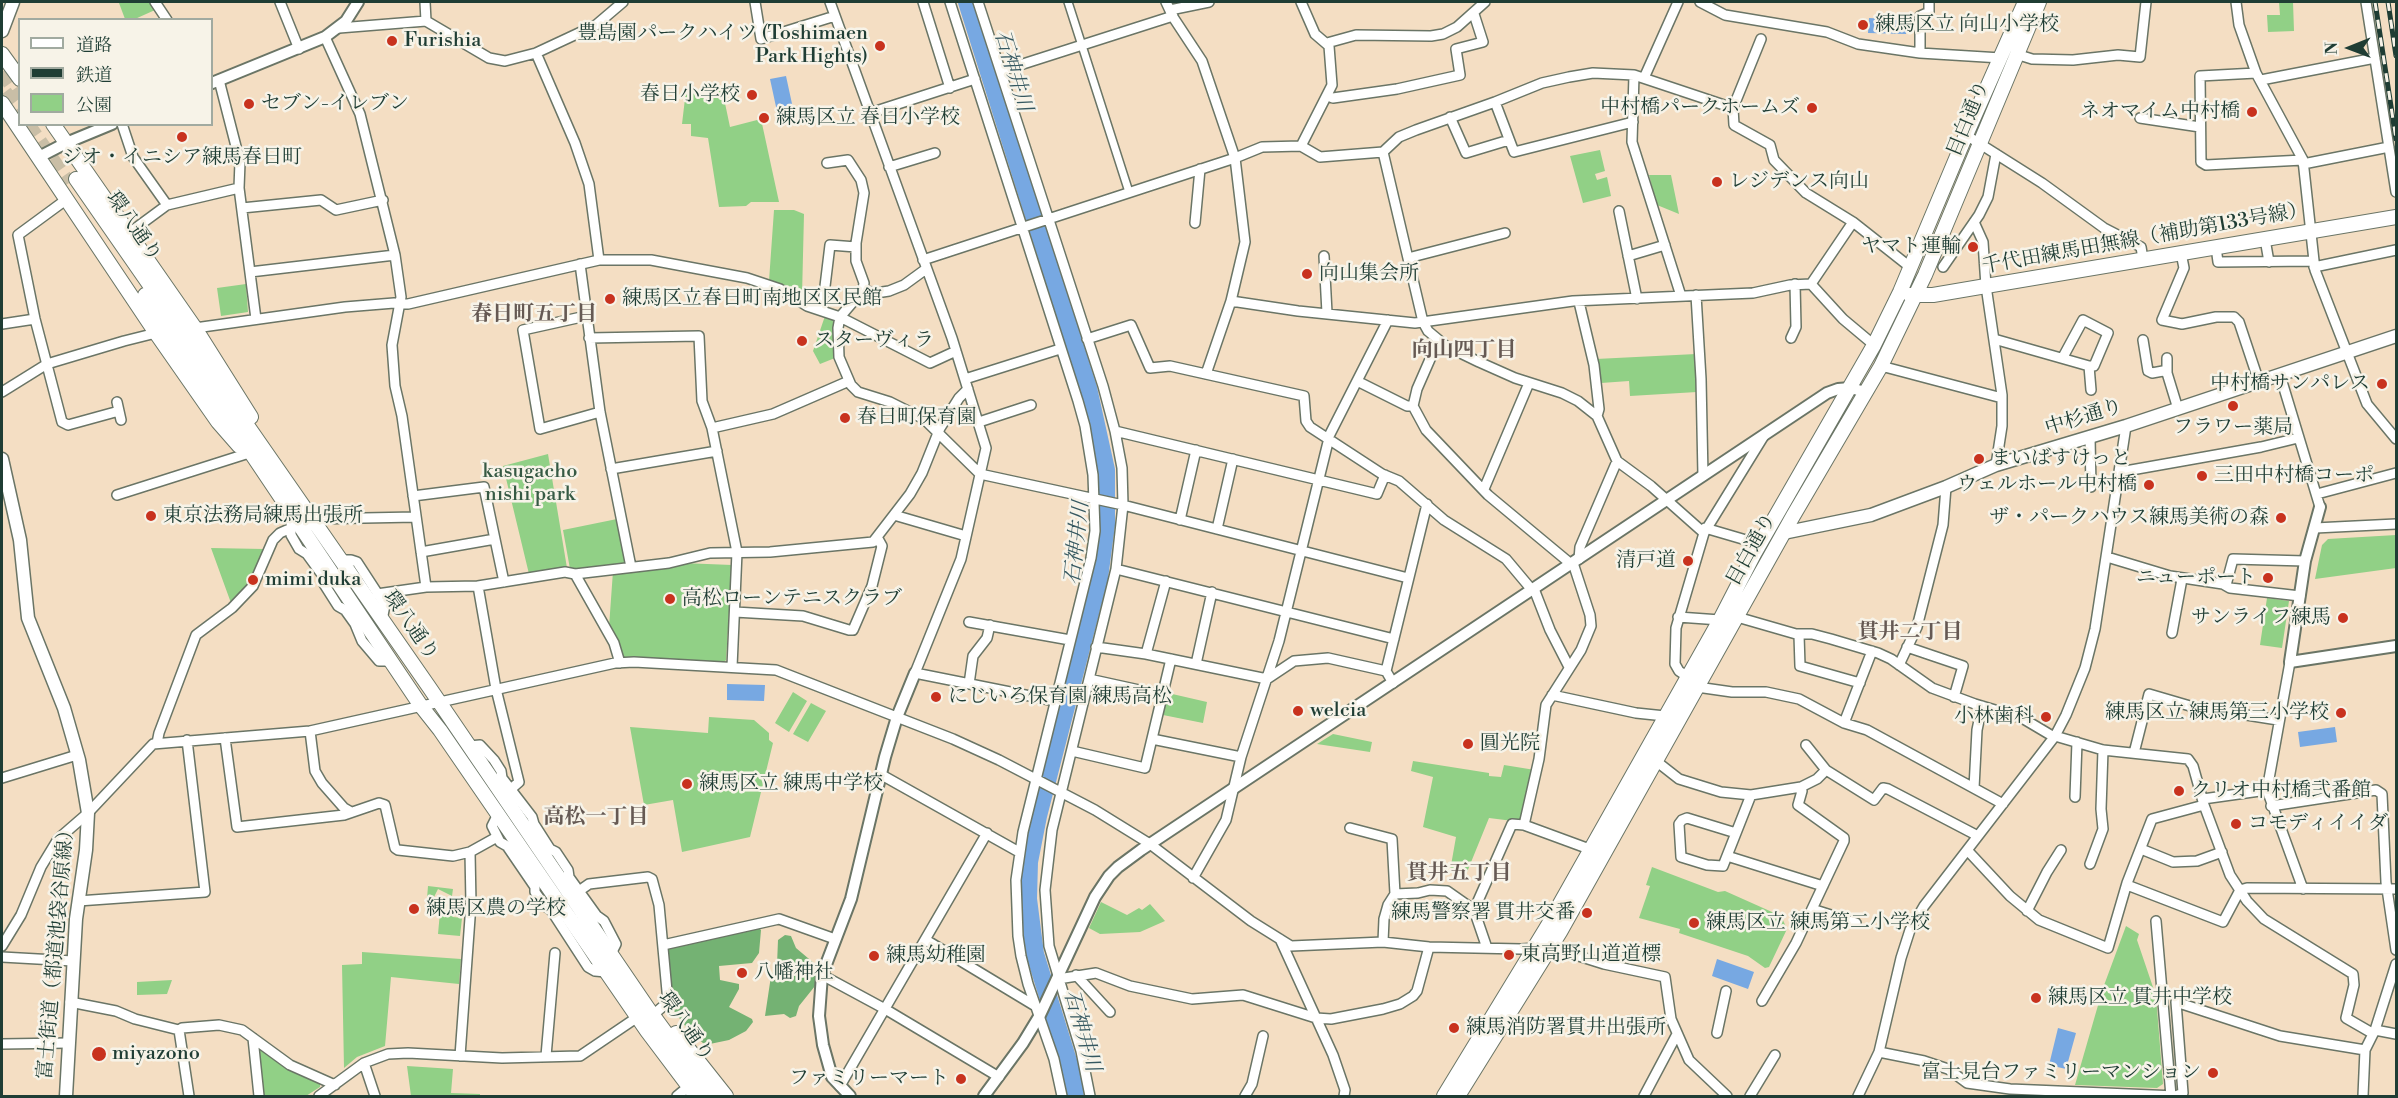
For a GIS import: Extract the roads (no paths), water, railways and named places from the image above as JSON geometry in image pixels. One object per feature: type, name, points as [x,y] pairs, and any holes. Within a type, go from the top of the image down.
[{"type":"main road","points":[[2,31],[14,2]]},
{"type":"main road","name":"目白通り","points":[[1462,1094],[1550,947],[1656,761],[1720,620],[1764,537],[1874,345],[1900,292],[2025,2]]},
{"type":"main road","name":"目白通り","points":[[1444,1096],[1535,948],[1665,716],[1693,682],[1737,617],[1881,366],[1916,296],[2039,2]]},
{"type":"main road","points":[[2,54],[18,76]]},
{"type":"main road","points":[[2,103],[218,422],[274,487]]},
{"type":"main road","points":[[2,118],[17,139],[37,154]]},
{"type":"main road","points":[[54,126],[195,328],[239,396],[293,492]]},
{"type":"main road","name":"環八通り","points":[[647,1014],[606,972],[392,661],[292,523],[274,487],[73,181],[439,702],[610,954],[700,1092]]},
{"type":"main road","name":"千代田練馬田無線（補助第133号線）","points":[[1900,292],[1916,296],[1986,286],[2397,216]]},
{"type":"main road","name":"中杉通り","points":[[1784,533],[1871,515],[1946,487],[1996,465],[2126,426],[2397,336]]},
{"type":"main road","name":"富士街道（都道池袋谷原線）","points":[[2,459],[5,491],[20,540],[28,618],[64,708],[77,755],[88,813],[73,961],[66,1096]]},
{"type":"main road","points":[[647,1014],[678,1035],[726,1096]]},
{"type":"street","points":[[155,2],[166,18]]},
{"type":"street","points":[[280,2],[299,49]]},
{"type":"street","points":[[256,319],[239,188],[240,162],[215,81],[325,38],[339,28],[358,2]]},
{"type":"street","points":[[426,2],[426,21]]},
{"type":"street","points":[[339,28],[426,21],[489,58],[505,61],[536,53],[596,25],[623,2]]},
{"type":"street","points":[[755,2],[761,39],[835,16]]},
{"type":"street","points":[[830,2],[956,351],[986,448],[961,559],[897,717],[880,774],[851,899],[822,975],[819,1016],[822,1045],[832,1077],[850,1096]]},
{"type":"street","points":[[923,2],[950,87]]},
{"type":"street","points":[[950,2],[1085,426],[1095,500],[1091,558],[1019,852],[1016,879],[1018,936],[1028,984],[1040,1011],[1062,1096]]},
{"type":"street","points":[[978,2],[1050,219],[1115,431],[1122,468],[1123,505],[1116,569],[1060,793],[1052,830],[1045,890],[1049,946],[1057,982],[1081,1051],[1090,1096]]},
{"type":"street","points":[[1068,2],[1129,192]]},
{"type":"street","points":[[1001,71],[1082,45],[1170,9],[1209,2]]},
{"type":"street","points":[[1301,2],[1315,34],[1327,43],[1332,85],[1301,146]]},
{"type":"street","points":[[1327,43],[1356,35],[1431,36],[1443,34],[1457,27],[1485,2]]},
{"type":"street","points":[[1644,78],[1678,2]]},
{"type":"street","points":[[1700,2],[1725,15],[1827,32],[1854,44],[1920,53],[2001,58]]},
{"type":"street","points":[[1920,53],[1920,16],[1929,12],[1929,2]]},
{"type":"street","points":[[2016,54],[2032,59],[2073,60],[2118,55],[2140,57],[2146,2]]},
{"type":"street","points":[[2236,2],[2239,25],[2259,76],[2303,162],[2313,264],[2367,404],[2397,439]]},
{"type":"street","points":[[2366,2],[2397,192]]},
{"type":"street","points":[[1170,9],[1202,61],[1235,158],[1245,242],[1231,301],[1206,374]]},
{"type":"street","points":[[1328,96],[1333,98],[1397,89],[1460,75],[1456,49],[1482,42],[1474,14]]},
{"type":"street","points":[[325,38],[360,114],[395,255],[400,303],[392,345],[395,386],[402,416],[426,587]]},
{"type":"street","points":[[1761,39],[1733,108],[1734,124],[1770,145],[1774,160],[1799,187],[1854,222],[1910,267]]},
{"type":"street","points":[[536,53],[575,143],[589,184],[598,260]]},
{"type":"street","points":[[2375,58],[2259,76],[2200,76],[2201,162],[2206,165],[2303,162],[2389,147]]},
{"type":"street","points":[[923,260],[1235,158],[1262,147],[1301,146],[1320,156],[1383,152],[1399,137],[1542,83],[1569,77],[1593,73],[1634,75],[1733,108]]},
{"type":"street","points":[[1634,75],[1632,142],[1681,296]]},
{"type":"street","points":[[870,113],[975,79]]},
{"type":"street","points":[[1495,102],[1514,152],[1633,122]]},
{"type":"street","points":[[1450,117],[1466,153],[1509,140]]},
{"type":"street","points":[[2140,118],[2200,127]]},
{"type":"street","points":[[37,154],[107,126]]},
{"type":"street","points":[[123,126],[133,157],[167,205]]},
{"type":"street","points":[[1966,135],[1981,142],[2042,183],[2104,228],[2141,247],[2143,259]]},
{"type":"street","points":[[1383,152],[1423,322],[1438,341],[1486,365],[1578,401],[1597,416],[1617,461],[1705,531],[1746,540],[1784,533]]},
{"type":"street","points":[[889,167],[935,153]]},
{"type":"street","points":[[1943,267],[1988,197],[1996,154]]},
{"type":"street","points":[[827,163],[848,160],[861,180],[864,203],[856,247],[856,261],[864,283],[863,290],[840,317],[837,328],[839,357],[849,381],[858,392],[911,411],[924,419],[980,474],[1123,505],[1408,578]]},
{"type":"street","points":[[1195,222],[1200,169]]},
{"type":"street","points":[[129,233],[167,205],[239,188]]},
{"type":"street","points":[[67,199],[18,235],[35,319],[65,425],[119,411]]},
{"type":"street","points":[[242,208],[321,200],[336,210],[383,200]]},
{"type":"street","points":[[1619,212],[1637,299]]},
{"type":"street","points":[[1811,284],[1854,222]]},
{"type":"street","points":[[1974,222],[1983,242],[1986,286],[2002,398],[2002,426],[1996,465]]},
{"type":"street","points":[[1408,258],[1505,233]]},
{"type":"street","points":[[2265,238],[2269,262]]},
{"type":"street","points":[[822,311],[830,245],[856,247]]},
{"type":"street","points":[[1628,256],[1665,245]]},
{"type":"street","points":[[2216,247],[2218,262],[2313,264],[2397,250]]},
{"type":"street","points":[[2181,253],[2184,268],[2162,320],[2182,324],[2216,317],[2234,317],[2239,322],[2259,382]]},
{"type":"street","points":[[250,272],[395,255]]},
{"type":"street","points":[[1324,256],[1328,313]]},
{"type":"street","points":[[195,328],[256,319],[408,304],[598,260],[651,260],[747,278],[780,289],[807,306],[840,317],[930,363],[956,351]]},
{"type":"street","points":[[580,264],[600,412],[631,567]]},
{"type":"street","points":[[863,290],[876,293],[889,291],[926,269]]},
{"type":"street","points":[[1231,301],[1298,311],[1423,322],[1579,302],[1753,293],[1811,284]]},
{"type":"street","points":[[1811,284],[1844,319],[1874,345]]},
{"type":"street","points":[[1791,338],[1796,327],[1795,285]]},
{"type":"street","points":[[1696,295],[1703,476]]},
{"type":"street","points":[[1579,302],[1594,365],[1599,409],[1597,416]]},
{"type":"street","points":[[586,316],[522,330],[540,429],[600,412]]},
{"type":"street","points":[[2,324],[35,319]]},
{"type":"street","points":[[1193,878],[1227,820],[1241,757],[1287,612],[1329,438],[1388,320]]},
{"type":"street","points":[[1994,339],[2094,366],[2108,333],[2083,320],[2063,357]]},
{"type":"street","points":[[1087,339],[1131,324],[1150,368],[1170,366],[1304,396],[1306,421],[1310,428],[1385,475],[1400,481],[1444,520],[1506,560],[1533,589],[1569,667]]},
{"type":"street","points":[[2,392],[47,364],[156,333]]},
{"type":"street","points":[[589,338],[699,336],[702,401],[712,428],[737,552],[732,667]]},
{"type":"street","points":[[2143,340],[2150,373],[2163,371],[2167,373]]},
{"type":"street","points":[[1438,341],[1417,389],[1413,406],[1426,430],[1488,495],[1574,562],[1590,615],[1591,626],[1581,650],[1546,705],[1539,759],[1524,825]]},
{"type":"street","points":[[965,379],[1060,349]]},
{"type":"street","points":[[2167,358],[2167,373],[2178,409]]},
{"type":"street","points":[[1881,366],[2002,398]]},
{"type":"street","points":[[2089,366],[2091,390]]},
{"type":"street","points":[[2280,375],[2320,507],[2305,561],[2267,790],[2303,889]]},
{"type":"street","points":[[712,428],[773,414],[849,381]]},
{"type":"street","points":[[1357,381],[1407,406],[1413,406]]},
{"type":"street","points":[[1484,489],[1529,383]]},
{"type":"street","points":[[984,1096],[999,1077],[1057,982],[1090,907],[1105,882],[1118,867],[1827,393],[1838,388],[1866,392]]},
{"type":"street","points":[[377,594],[426,587],[478,586],[565,572],[575,574],[669,563],[710,553],[770,552],[873,542],[910,494],[922,473],[940,428],[959,398],[968,389]]},
{"type":"street","points":[[979,422],[1031,405]]},
{"type":"street","points":[[1858,1096],[1879,1052],[1901,958],[1910,930],[1924,906],[2054,736],[2066,715],[2092,643],[2126,426]]},
{"type":"street","points":[[1115,431],[1377,494],[1385,475]]},
{"type":"street","points":[[1767,432],[1705,531],[1678,617],[1675,661],[1679,671],[1693,682],[1732,692],[1766,692],[1799,699],[1844,723],[1867,730],[2003,804]]},
{"type":"street","points":[[2090,437],[2091,487]]},
{"type":"street","points":[[2120,472],[2261,447],[2298,438]]},
{"type":"street","points":[[1180,520],[1196,450]]},
{"type":"street","points":[[611,469],[717,451]]},
{"type":"street","points":[[117,495],[246,454]]},
{"type":"street","points":[[1217,529],[1233,459]]},
{"type":"street","points":[[1574,562],[1617,461]]},
{"type":"street","points":[[2317,495],[2397,474]]},
{"type":"street","points":[[413,496],[484,487],[504,582]]},
{"type":"street","points":[[1899,665],[1917,627],[1943,525],[1946,487]]},
{"type":"street","points":[[1386,671],[1427,504]]},
{"type":"street","points":[[894,515],[966,536]]},
{"type":"street","points":[[312,519],[416,517]]},
{"type":"street","points":[[157,743],[196,635],[232,608],[253,586],[273,540],[292,523]]},
{"type":"street","points":[[2314,528],[2397,524]]},
{"type":"street","points":[[735,612],[803,616],[853,630],[872,586],[882,546],[877,537]]},
{"type":"street","points":[[421,552],[495,539]]},
{"type":"street","points":[[2107,557],[2182,579],[2226,585],[2230,588],[2300,596]]},
{"type":"street","points":[[2226,585],[2233,559],[2305,561]]},
{"type":"street","points":[[341,560],[357,562],[385,605],[382,620]]},
{"type":"street","points":[[1116,569],[1394,639]]},
{"type":"street","points":[[575,574],[614,643],[620,663]]},
{"type":"street","points":[[2172,633],[2182,579]]},
{"type":"street","points":[[1146,654],[1166,581]]},
{"type":"street","points":[[478,586],[496,689],[519,782],[511,789]]},
{"type":"street","points":[[1196,664],[1212,592]]},
{"type":"street","points":[[1678,617],[1720,620]]},
{"type":"street","points":[[1737,617],[1799,635],[1812,634],[1872,651],[1899,665],[1921,682],[1954,697],[2022,718],[2054,736],[2103,750],[2188,759],[2193,766],[2230,875],[2247,901],[2264,919],[2353,974],[2354,985],[2346,1018],[2373,1031],[2397,1034]]},
{"type":"street","points":[[969,622],[1070,640]]},
{"type":"street","points":[[969,684],[974,656],[987,638],[990,626]]},
{"type":"street","points":[[1799,635],[1800,666],[1860,683]]},
{"type":"street","points":[[2290,662],[2397,646]]},
{"type":"street","points":[[1096,647],[1146,654],[1267,679],[1294,661],[1312,657],[1328,658],[1386,671],[1393,682]]},
{"type":"street","points":[[1907,647],[1963,666],[1954,697]]},
{"type":"street","points":[[1844,723],[1872,651]]},
{"type":"street","points":[[1072,751],[1145,768],[1171,659]]},
{"type":"street","points":[[2,944],[21,915],[50,850],[64,832],[88,813],[153,744],[310,731],[620,663],[776,670],[897,717],[999,760],[1037,780],[1150,844],[1251,921],[1295,946],[1383,942],[1429,947],[1550,947],[1604,964],[1665,977],[1671,1019],[1689,1060],[1727,1096]]},
{"type":"street","points":[[915,673],[1055,701]]},
{"type":"street","points":[[1089,679],[1162,695]]},
{"type":"street","points":[[2134,753],[2149,694],[2190,706],[2278,720]]},
{"type":"street","points":[[1552,695],[1636,713],[1665,716]]},
{"type":"street","points":[[1974,788],[1977,730],[1982,706]]},
{"type":"street","points":[[310,731],[315,771],[322,783],[344,808],[351,812]]},
{"type":"street","points":[[225,738],[237,827],[351,812],[379,803],[385,805],[395,848],[398,850],[453,856],[470,852],[497,837]]},
{"type":"street","points":[[1152,739],[1241,757]]},
{"type":"street","points":[[78,901],[205,892],[187,740]]},
{"type":"street","points":[[2075,797],[2077,742]]},
{"type":"street","points":[[469,746],[480,745],[494,760],[511,789],[532,817],[550,849],[556,852],[568,870],[569,878],[611,932],[616,944],[615,950],[610,954]]},
{"type":"street","points":[[1806,745],[1826,770],[1874,800],[1883,788],[1888,789],[1978,837]]},
{"type":"street","points":[[2090,864],[2103,829],[2101,808],[2103,750]]},
{"type":"street","points":[[2,778],[77,755]]},
{"type":"street","points":[[1656,761],[1679,779],[1721,792],[1751,795],[1801,787],[1817,779],[1826,770]]},
{"type":"street","points":[[880,774],[1019,852]]},
{"type":"street","points":[[1762,1001],[1796,943],[1844,841],[1844,838],[1798,806],[1801,787]]},
{"type":"street","points":[[1968,851],[2010,896],[2039,920],[2108,948],[2127,885],[2152,819],[2204,802],[2267,790]]},
{"type":"street","points":[[2271,806],[2376,790],[2382,794],[2397,950]]},
{"type":"street","points":[[1736,833],[1686,818],[1678,824],[1682,857],[1707,865],[1723,866],[1751,795]]},
{"type":"street","points":[[498,814],[492,826],[497,837],[507,846],[535,887],[535,892],[545,906],[551,910],[588,967],[595,971],[606,972]]},
{"type":"street","points":[[1474,910],[1512,824],[1524,825],[1592,849]]},
{"type":"street","points":[[1350,828],[1392,838],[1395,894],[1388,905],[1384,919],[1383,942]]},
{"type":"street","points":[[840,1086],[987,833]]},
{"type":"street","points":[[2141,849],[2173,861],[2197,861],[2222,852]]},
{"type":"street","points":[[2027,911],[2061,850]]},
{"type":"street","points":[[460,1056],[471,904],[470,852]]},
{"type":"street","points":[[1727,856],[1823,886]]},
{"type":"street","points":[[319,1096],[364,1063],[388,1054],[501,1058],[580,1056],[668,1002],[659,905],[652,879],[648,877],[589,884],[579,891]]},
{"type":"street","points":[[2127,885],[2223,922],[2240,890],[2247,888],[2392,889]]},
{"type":"street","points":[[1395,894],[1442,890],[1474,910],[1487,948]]},
{"type":"street","points":[[1812,909],[1856,923]]},
{"type":"street","points":[[663,945],[779,919],[835,939]]},
{"type":"street","points":[[2156,921],[2171,1096]]},
{"type":"street","points":[[1280,939],[1333,1054],[1345,1090],[1344,1096]]},
{"type":"street","points":[[926,940],[1040,1011]]},
{"type":"street","points":[[1057,982],[1077,975],[1096,973],[1131,986],[1192,999],[1243,995],[1316,1018],[1331,1019],[1383,1009],[1409,1000],[1417,991],[1429,947]]},
{"type":"street","points":[[546,1056],[555,953]]},
{"type":"street","points":[[2,957],[73,961]]},
{"type":"street","points":[[2363,1096],[2365,1050],[2397,964]]},
{"type":"street","points":[[822,975],[885,1009],[999,1077]]},
{"type":"street","points":[[1077,975],[1110,1012]]},
{"type":"street","points":[[1718,1033],[1726,991]]},
{"type":"street","points":[[70,1002],[116,1011],[135,1019],[179,1030],[219,1025],[242,1030],[290,1065],[335,1085]]},
{"type":"street","points":[[1879,1052],[1924,1061],[1948,1069],[1967,1083],[2021,1090],[2171,1096],[2182,1093],[2176,1002],[2280,1036],[2365,1050]]},
{"type":"street","points":[[179,1030],[189,1096]]},
{"type":"street","points":[[1644,1096],[1677,1034]]},
{"type":"street","points":[[1245,1096],[1252,1084],[1263,1036]]},
{"type":"street","points":[[253,1038],[259,1096]]},
{"type":"street","points":[[2,1044],[68,1043]]},
{"type":"street","points":[[1750,1096],[1775,1055]]},
{"type":"street","points":[[364,1063],[375,1096]]},
{"type":"street","points":[[677,1096],[700,1092]]},
{"type":"water","points":[[1869,18],[1906,20],[1906,34],[1868,33]]},
{"type":"water","points":[[786,76],[794,113],[778,116],[770,79]]},
{"type":"water","points":[[727,684],[765,685],[764,701],[727,700]]},
{"type":"water","points":[[2335,727],[2337,742],[2300,747],[2298,732]]},
{"type":"water","points":[[1717,959],[1754,972],[1748,989],[1712,976]]},
{"type":"water","points":[[2058,1028],[2076,1033],[2066,1069],[2049,1065]]},
{"type":"waterway","name":"石神井川","points":[[967,2],[1088,388],[1106,470],[1106,525],[1099,578],[1038,816],[1029,862],[1028,899],[1035,954],[1072,1074],[1075,1096]]},
{"type":"tunnel","points":[[2,72],[18,95]]},
{"type":"tunnel","points":[[5,92],[18,109]]},
{"type":"tunnel","points":[[29,126],[69,183]]},
{"type":"railway","points":[[2375,2],[2396,139]]},
{"type":"railway","points":[[2388,2],[2396,56]]},
{"type":"place","name":"練馬区立 向山小学校","points":[[1863,25]]},
{"type":"place","name":"Furishia","points":[[392,41]]},
{"type":"place","name":"豊島園パークハイツ (Toshimaen Park Hights)","points":[[880,46]]},
{"type":"place","name":"春日小学校","points":[[752,95]]},
{"type":"place","name":"セブン-イレブン","points":[[249,104]]},
{"type":"place","name":"中村橋パークホームズ","points":[[1812,108]]},
{"type":"place","name":"ネオマイム中村橋","points":[[2252,112]]},
{"type":"place","name":"練馬区立 春日小学校","points":[[764,118]]},
{"type":"place","name":"ジオ・イニシア練馬春日町","points":[[182,137]]},
{"type":"place","name":"レジデンス向山","points":[[1717,182]]},
{"type":"place","name":"ヤマト運輸","points":[[1973,247]]},
{"type":"place","name":"向山集会所","points":[[1307,274]]},
{"type":"place","name":"練馬区立春日町南地区区民館","points":[[610,299]]},
{"type":"place","name":"スターヴィラ","points":[[802,341]]},
{"type":"place","name":"中村橋サンパレス","points":[[2382,384]]},
{"type":"place","name":"フラワー薬局","points":[[2233,406]]},
{"type":"place","name":"春日町保育園","points":[[845,418]]},
{"type":"place","name":"まいばすけっと","points":[[1979,459]]},
{"type":"place","name":"三田中村橋コーポ","points":[[2202,476]]},
{"type":"place","name":"ウェルホール中村橋","points":[[2149,485]]},
{"type":"place","name":"東京法務局練馬出張所","points":[[151,516]]},
{"type":"place","name":"ザ・パークハウス練馬美術の森","points":[[2281,518]]},
{"type":"place","name":"清戸道","points":[[1688,561]]},
{"type":"place","name":"ニューポート","points":[[2268,578]]},
{"type":"place","name":"mimi duka","points":[[253,580]]},
{"type":"place","name":"高松ローンテニスクラブ","points":[[670,599]]},
{"type":"place","name":"サンライフ練馬","points":[[2343,618]]},
{"type":"place","name":"にじいろ保育園 練馬高松","points":[[936,697]]},
{"type":"place","name":"welcia","points":[[1298,711]]},
{"type":"place","name":"練馬区立 練馬第三小学校","points":[[2341,713]]},
{"type":"place","name":"小林歯科","points":[[2046,717]]},
{"type":"place","name":"圓光院","points":[[1468,744]]},
{"type":"place","name":"練馬区立 練馬中学校","points":[[687,784]]},
{"type":"place","name":"クリオ中村橋弐番館","points":[[2179,791]]},
{"type":"place","name":"コモディイイダ","points":[[2236,824]]},
{"type":"place","name":"練馬区農の学校","points":[[414,909]]},
{"type":"place","name":"練馬警察署 貫井交番","points":[[1587,913]]},
{"type":"place","name":"練馬区立 練馬第二小学校","points":[[1694,923]]},
{"type":"place","name":"東高野山道道標","points":[[1509,955]]},
{"type":"place","name":"練馬幼稚園","points":[[874,956]]},
{"type":"place","name":"八幡神社","points":[[742,973]]},
{"type":"place","name":"練馬区立 貫井中学校","points":[[2036,998]]},
{"type":"place","name":"練馬消防署貫井出張所","points":[[1454,1028]]},
{"type":"place","name":"miyazono","points":[[99,1054]]},
{"type":"place","name":"富士見台ファミリーマンション","points":[[2213,1073]]},
{"type":"place","name":"ファミリーマート","points":[[961,1079]]},
{"type":"district","name":"春日町五丁目","points":[[534,315]]},
{"type":"district","name":"向山四丁目","points":[[1464,351]]},
{"type":"district","name":"貫井二丁目","points":[[1910,633]]},
{"type":"district","name":"高松一丁目","points":[[596,818]]},
{"type":"district","name":"貫井五丁目","points":[[1459,874]]},
{"type":"park label","name":"kasugacho nishi park","points":[[530,484]]}]
